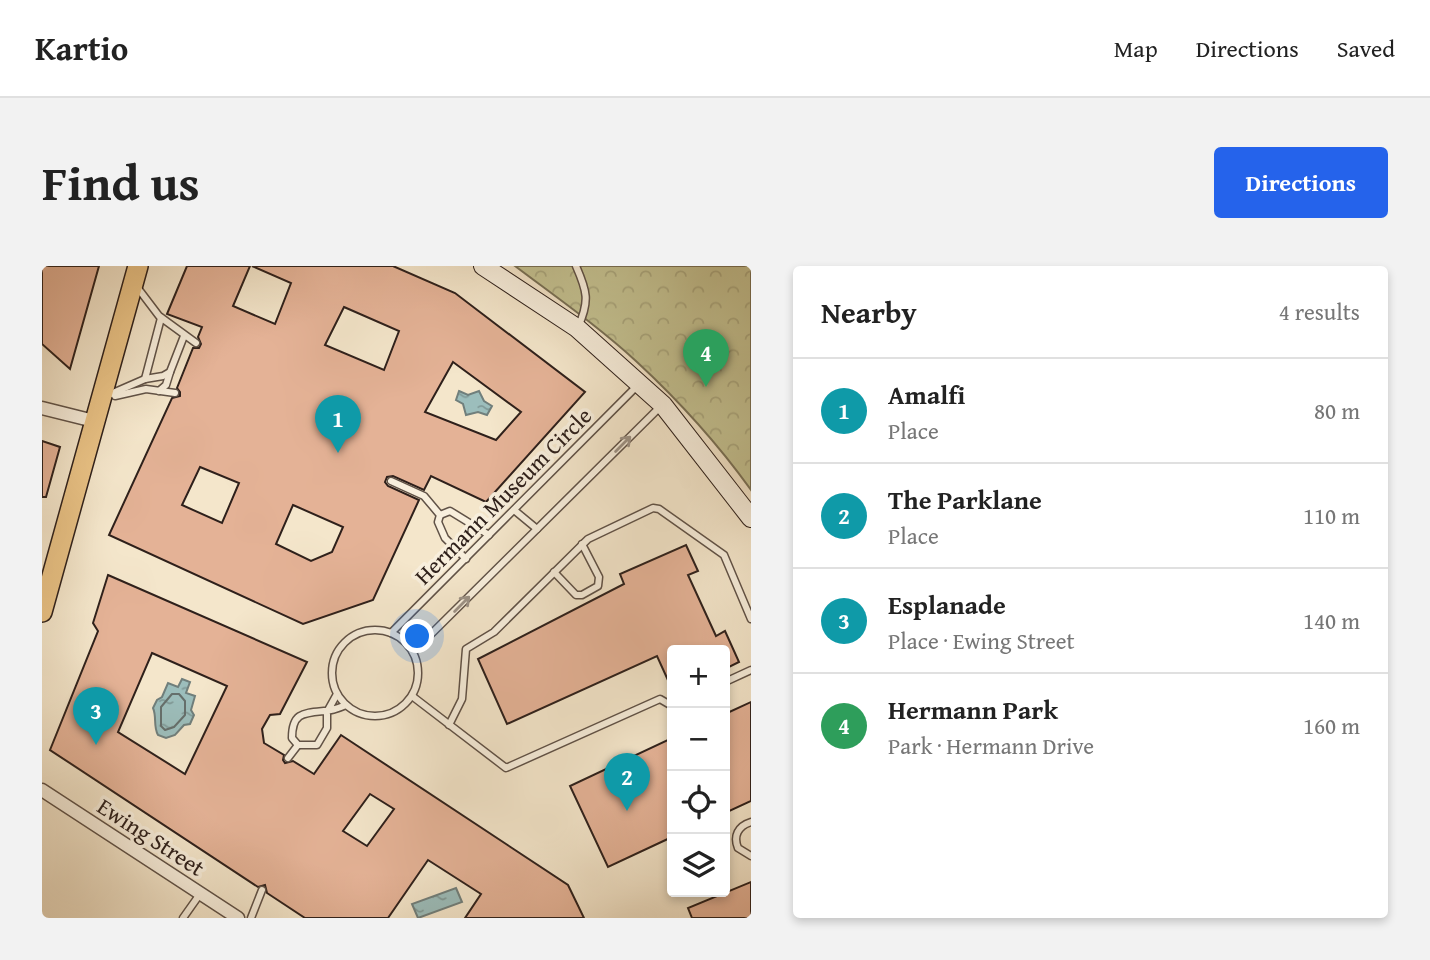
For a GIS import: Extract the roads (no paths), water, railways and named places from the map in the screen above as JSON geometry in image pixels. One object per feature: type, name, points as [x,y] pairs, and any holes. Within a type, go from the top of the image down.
[{"type":"main road","points":[[42,612],[136,274]]},
{"type":"street","points":[[484,266],[505,272],[577,328],[663,405],[751,518]]},
{"type":"street","points":[[42,408],[94,421]]},
{"type":"street","name":"Ewing Street","points":[[42,790],[238,918]]},
{"type":"lane","points":[[576,266],[587,292],[584,315],[577,328]]},
{"type":"lane","points":[[136,274],[161,318],[196,343]]},
{"type":"lane","points":[[145,379],[161,318]]},
{"type":"lane","points":[[159,391],[166,385],[184,336]]},
{"type":"lane","points":[[101,398],[145,379],[170,372]]},
{"type":"lane","name":"Hermann Museum Circle","points":[[391,633],[639,383]]},
{"type":"lane","points":[[101,398],[146,389],[175,393]]},
{"type":"lane","name":"Hermann Museum Circle","points":[[413,652],[663,405]]},
{"type":"lane","points":[[391,481],[424,496],[440,515]]},
{"type":"lane","points":[[449,724],[462,699],[466,649],[494,632],[583,544],[605,530],[653,508],[659,509],[724,555],[751,619]]},
{"type":"lane","points":[[514,510],[537,529]]},
{"type":"lane","points":[[440,515],[450,511],[489,535]]},
{"type":"lane","points":[[440,515],[438,522],[445,538],[466,559]]},
{"type":"lane","points":[[554,572],[576,595],[582,595],[598,586],[599,577],[583,544]]},
{"type":"lane","points":[[377,630],[391,633],[404,641],[413,652],[419,674],[412,696],[402,707],[388,714],[373,716],[359,713],[346,705],[337,694],[332,679],[333,664],[343,645],[362,632],[377,630]]},
{"type":"lane","points":[[730,680],[751,670]]},
{"type":"lane","points":[[337,694],[327,712],[327,728],[317,745],[298,745],[292,738],[292,726],[308,711],[327,712],[346,705]]},
{"type":"lane","points":[[412,696],[506,768],[660,699],[667,703]]},
{"type":"lane","points":[[288,758],[298,745]]},
{"type":"lane","points":[[751,822],[740,827],[736,837],[738,848],[751,856]]},
{"type":"lane","points":[[251,918],[262,890]]},
{"type":"lane","points":[[183,918],[200,894]]},
{"type":"water","points":[[459,391],[468,395],[479,391],[484,401],[492,406],[487,415],[478,412],[466,415],[463,404],[456,400]]},
{"type":"water","points":[[182,679],[190,682],[186,693],[195,696],[191,710],[194,715],[190,724],[184,725],[175,735],[166,738],[158,735],[153,708],[168,683],[178,687]]},
{"type":"water","points":[[456,888],[462,902],[418,918],[412,904]]},
{"type":"place","name":"Hermann Park","points":[[706,387]]},
{"type":"place","name":"Amalfi","points":[[338,453]]},
{"type":"place","name":"Esplanade","points":[[96,745]]},
{"type":"place","name":"The Parklane","points":[[627,811]]}]
